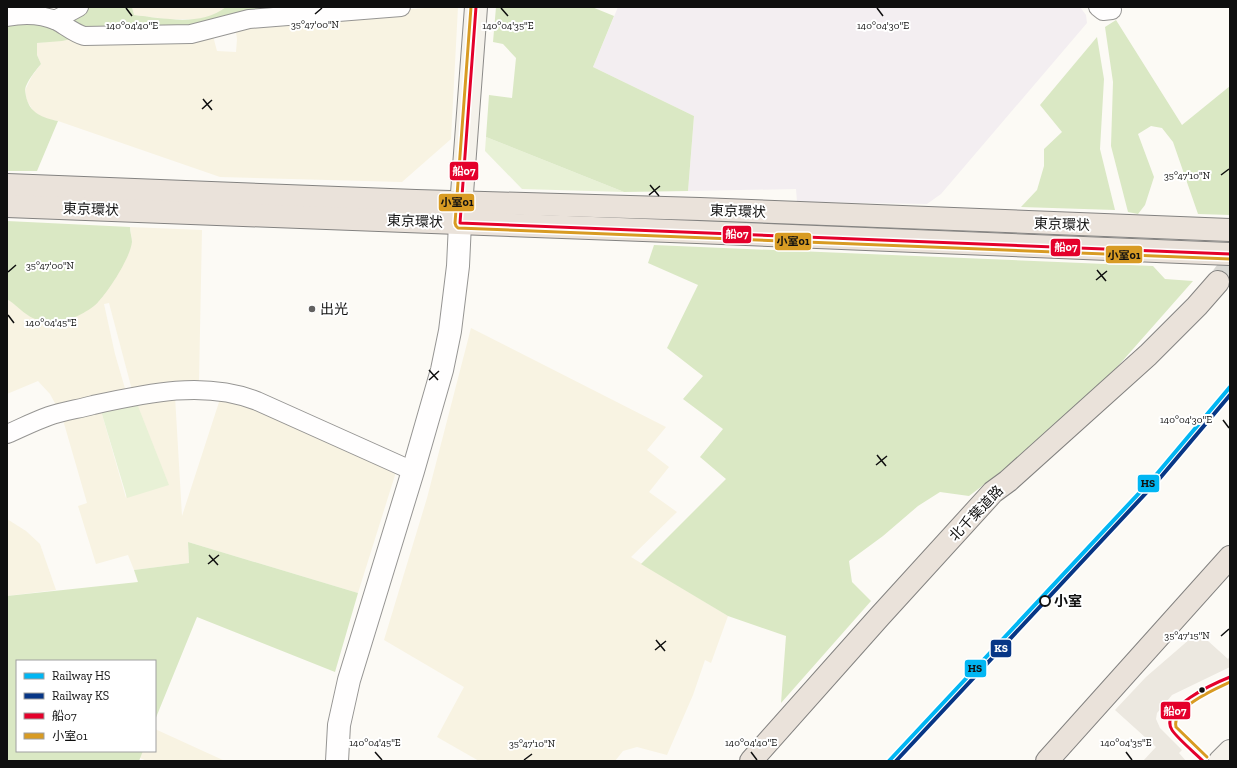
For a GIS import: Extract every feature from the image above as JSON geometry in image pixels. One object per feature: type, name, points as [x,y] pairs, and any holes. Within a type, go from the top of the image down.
[{"type":"highway","name":"東京環状","points":[[7,185],[462,202],[700,209],[1226,230]]},
{"type":"highway","name":"東京環状","points":[[7,206],[697,232],[1120,250],[1201,257],[1230,254]]},
{"type":"highway","points":[[1201,257],[1230,264]]},
{"type":"highway","name":"北千葉道路","points":[[751,761],[874,622],[993,492],[1008,481],[1148,355],[1197,306],[1218,282]]},
{"type":"highway","points":[[1047,761],[1230,557]]},
{"type":"highway","points":[[1163,632],[1230,566]]},
{"type":"main road","points":[[460,223],[476,7]]},
{"type":"main road","points":[[1220,761],[1230,751]]},
{"type":"street","points":[[55,20],[79,7]]},
{"type":"street","points":[[7,18],[20,15],[30,15],[55,20],[84,36],[168,35],[191,34],[249,19],[401,7]]},
{"type":"street","points":[[337,761],[339,725],[350,680],[442,370],[450,331],[458,266],[460,223]]},
{"type":"street","points":[[7,434],[49,416],[133,396],[189,389],[240,395],[258,401],[413,471]]},
{"type":"shaded area","points":[[132,7],[226,7],[218,14],[200,19],[167,19],[134,15]]},
{"type":"shaded area","points":[[439,7],[458,7],[451,139],[402,182],[220,177],[58,121],[46,119],[34,112],[27,101],[25,90],[32,76],[41,64],[37,55],[37,43],[71,39],[212,32],[217,51],[236,52],[237,39],[235,25],[302,17]]},
{"type":"shaded area","points":[[618,7],[1080,7],[1086,15],[1087,23],[941,194],[927,204],[797,202],[796,189],[688,191],[694,116],[593,67]]},
{"type":"shaded area","points":[[130,227],[202,230],[199,381],[132,390],[109,303],[104,304],[115,354],[126,392],[57,407],[50,394],[38,381],[7,394],[7,299],[29,316],[98,302],[112,283],[125,261],[132,242]]},
{"type":"shaded area","points":[[471,328],[666,427],[647,450],[669,467],[649,492],[677,512],[631,557],[728,616],[711,663],[705,660],[693,695],[667,755],[637,747],[623,751],[615,761],[479,761],[437,737],[464,687],[384,640],[427,498]]},
{"type":"shaded area","points":[[175,396],[182,516],[220,399],[236,400],[396,472],[358,593],[188,542],[189,563],[134,570],[128,555],[96,564],[78,506],[87,503],[63,420],[101,411],[126,498],[136,401]]},
{"type":"shaded area","points":[[7,519],[26,531],[40,544],[56,590],[7,596]]},
{"type":"shaded area","points":[[1198,632],[1228,659],[1230,656],[1230,667],[1172,695],[1157,713],[1156,719],[1160,728],[1182,750],[1179,753],[1186,761],[1143,761],[1156,747],[1115,710],[1146,677]]},
{"type":"shaded area","points":[[156,729],[225,761],[147,761],[140,758],[143,752],[156,752]]},
{"type":"green space","points":[[87,7],[132,7],[134,15],[182,20],[205,17],[226,7],[294,7],[186,31],[87,33],[61,21]]},
{"type":"green space","points":[[496,7],[592,7],[614,16],[593,67],[694,116],[688,191],[624,192],[486,137],[489,95],[512,98],[516,58],[503,44],[493,42]]},
{"type":"green space","points":[[1116,20],[1182,125],[1230,86],[1230,215],[1198,214],[1173,142],[1162,128],[1151,126],[1138,134],[1154,177],[1145,205],[1138,214],[1128,212],[1111,146],[1113,82],[1105,27]]},
{"type":"green space","points":[[7,21],[43,21],[71,39],[37,43],[37,55],[41,64],[27,83],[25,90],[26,96],[33,111],[47,118],[58,121],[37,171],[7,171]]},
{"type":"green space","points":[[1097,37],[1104,79],[1100,149],[1115,210],[1021,207],[1037,190],[1044,166],[1044,149],[1062,132],[1040,105]]},
{"type":"green space","points":[[486,137],[624,192],[522,189],[485,151]]},
{"type":"green space","points":[[7,221],[130,227],[132,242],[128,256],[119,273],[109,289],[96,304],[69,320],[59,322],[44,321],[29,316],[7,299]]},
{"type":"green space","points":[[654,245],[1153,266],[1165,279],[1193,281],[1088,400],[1052,433],[969,496],[940,492],[918,506],[883,536],[849,561],[852,582],[871,601],[781,703],[786,636],[728,616],[641,564],[726,479],[700,457],[723,429],[683,399],[703,376],[667,348],[698,285],[648,263]]},
{"type":"green space","points":[[136,401],[169,485],[127,498],[101,411]]},
{"type":"green space","points":[[188,542],[358,593],[335,672],[197,617],[156,718],[156,660],[16,660],[16,752],[143,752],[139,761],[7,761],[7,596],[138,582],[134,570],[189,563]]},
{"type":"tunnel","points":[[1218,282],[1230,266]]},
{"type":"rail line","name":"HS","points":[[889,761],[1156,475],[1230,387]]},
{"type":"rail line","name":"KS","points":[[896,761],[1160,478],[1230,395]]},
{"type":"transit line","name":"小室01","points":[[471,7],[455,223],[458,228],[1230,259]]},
{"type":"transit line","name":"船07","points":[[476,7],[460,223],[1230,254]]},
{"type":"transit line","name":"船07","points":[[1203,761],[1175,734],[1172,730],[1170,722],[1173,713],[1180,705],[1201,691],[1230,677]]},
{"type":"transit line","name":"小室01","points":[[1207,757],[1176,727],[1176,720],[1187,706],[1205,694],[1230,682]]},
{"type":"place","name":"出光","points":[[312,309]]},
{"type":"place","name":"小室","points":[[1045,601]]}]
